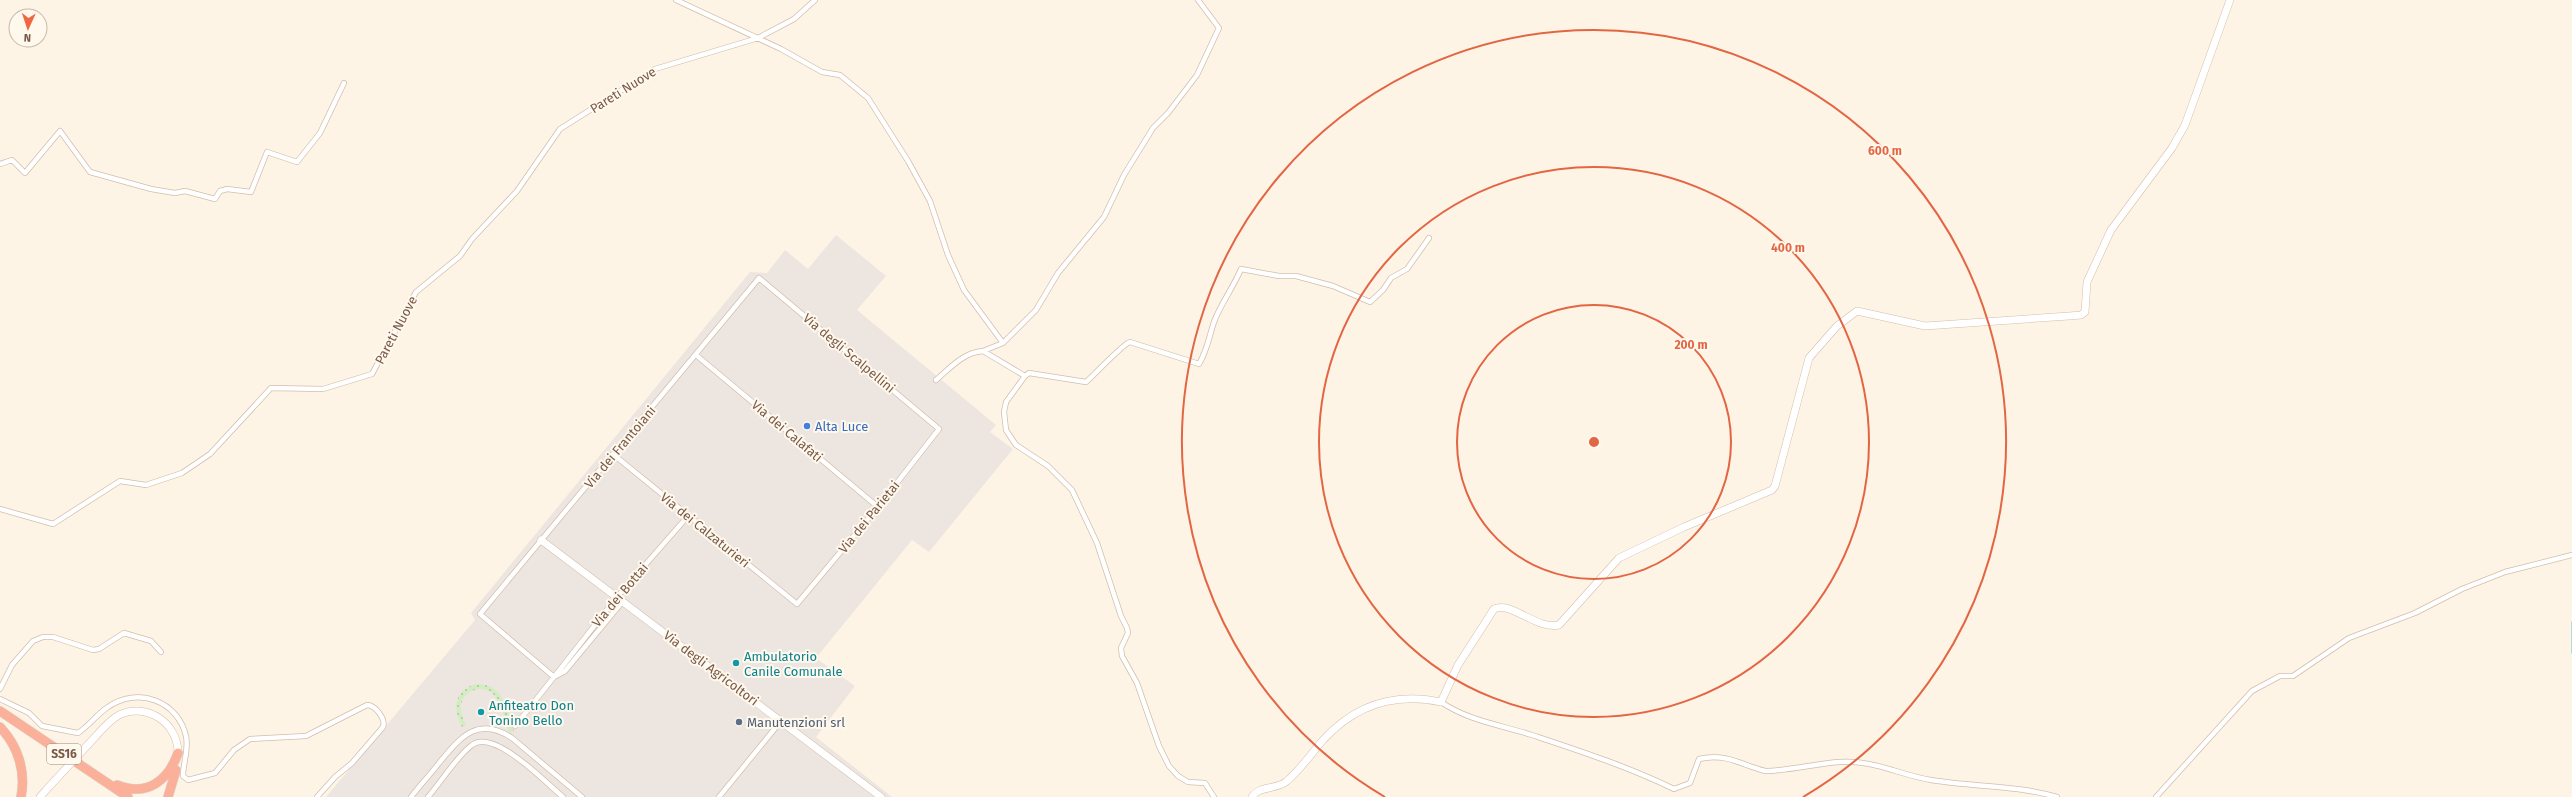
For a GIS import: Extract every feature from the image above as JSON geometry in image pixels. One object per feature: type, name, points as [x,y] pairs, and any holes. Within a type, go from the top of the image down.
[{"type":"highway","name":"SS16","points":[[0,711],[128,797]]},
{"type":"highway","name":"SS16","points":[[0,718],[117,797]]},
{"type":"highway","points":[[0,727],[14,745],[20,760],[23,779],[21,797]]},
{"type":"highway","name":"SS16","points":[[77,763],[119,786],[141,790],[154,787],[164,779],[172,768],[178,753]]},
{"type":"highway","points":[[168,797],[177,766],[178,753]]},
{"type":"street","points":[[676,0],[758,38],[822,72],[840,75],[868,98],[908,161],[930,201],[948,255],[964,290],[1003,343]]},
{"type":"street","name":"Pareti Nuove","points":[[0,509],[53,524],[120,481],[146,486],[182,473],[210,454],[271,388],[323,389],[372,374],[416,292],[460,256],[472,239],[517,191],[560,129],[655,69],[758,38],[794,18],[815,0]]},
{"type":"street","points":[[936,380],[973,351],[983,351],[1003,343],[1036,310],[1058,273],[1104,217],[1124,175],[1153,128],[1168,113],[1197,75],[1219,28],[1198,0]]},
{"type":"street","points":[[1441,702],[1458,665],[1494,609],[1503,607],[1544,626],[1559,624],[1619,558],[1678,529],[1772,490],[1775,486],[1810,358],[1837,326],[1857,311],[1925,326],[2070,316],[2081,315],[2085,312],[2087,282],[2109,234],[2172,148],[2185,124],[2230,0]]},
{"type":"street","points":[[0,164],[12,160],[25,173],[60,131],[90,172],[102,177],[151,189],[174,193],[185,191],[215,199],[220,191],[227,189],[251,192],[267,152],[297,162],[320,133],[344,83]]},
{"type":"street","points":[[1214,797],[1205,783],[1188,782],[1178,776],[1169,766],[1160,746],[1137,683],[1122,656],[1122,648],[1128,633],[1127,628],[1120,616],[1097,543],[1072,490],[1048,466],[1016,445],[1006,430],[1004,412],[1006,402],[1025,376],[1029,373],[1086,382],[1105,366],[1125,343],[1130,342],[1199,364],[1211,337],[1214,322],[1234,288],[1241,269],[1279,276],[1296,276],[1333,286],[1370,302],[1383,290],[1391,278],[1407,269],[1429,238]]},
{"type":"street","name":"Via dei Frantoiani","points":[[554,676],[480,614],[614,455],[759,278]]},
{"type":"street","name":"Via degli Scalpellini","points":[[759,278],[940,428]]},
{"type":"street","points":[[983,351],[1025,376]]},
{"type":"street","name":"Via dei Calafati","points":[[696,355],[878,507]]},
{"type":"street","name":"Via dei Parietai","points":[[797,604],[878,507],[940,428]]},
{"type":"street","name":"Via dei Calzaturieri","points":[[614,455],[797,604]]},
{"type":"street","name":"Via dei Bottai","points":[[515,726],[554,676],[565,671],[620,599],[688,516]]},
{"type":"street","name":"Via degli Agricoltori","points":[[541,540],[881,797]]},
{"type":"street","points":[[2156,797],[2252,691],[2280,676],[2293,676],[2349,638],[2415,613],[2462,589],[2505,572],[2572,555]]},
{"type":"street","points":[[0,689],[12,665],[33,641],[43,637],[53,637],[93,650],[99,649],[124,633],[151,641],[161,652]]},
{"type":"street","points":[[0,699],[29,713],[42,726],[78,733],[108,706],[121,701],[154,698],[166,705],[182,724],[188,749],[183,776],[188,780],[215,773],[234,750],[250,739],[306,736],[370,705],[383,719],[383,727],[352,763],[335,776],[317,797]]},
{"type":"street","points":[[1252,797],[1260,790],[1286,783],[1339,724],[1377,702],[1401,698],[1441,702],[1474,719],[1532,735],[1636,770],[1674,789],[1690,783],[1700,760],[1713,756],[1729,759],[1765,771],[1839,762],[1857,762],[1889,768],[1929,780],[1976,786],[2011,788],[2057,797]]},
{"type":"street","points":[[40,797],[96,736],[119,716],[132,712],[144,712],[156,716],[169,726],[176,740],[178,753]]},
{"type":"street","points":[[719,797],[781,721]]},
{"type":"street","points":[[412,797],[463,735],[480,729],[493,729],[512,738],[582,797]]},
{"type":"street","points":[[428,797],[471,746],[482,742],[499,745],[563,797]]},
{"type":"shaded area","points":[[836,235],[886,276],[857,310],[996,425],[990,432],[1013,449],[929,552],[912,540],[816,658],[855,686],[816,737],[892,797],[326,797],[475,620],[471,613],[750,272],[767,273],[785,250],[808,269]]},
{"type":"green space","points":[[475,684],[485,685],[492,688],[503,699],[514,731],[509,732],[501,707],[496,698],[493,694],[483,689],[472,691],[463,699],[461,704],[461,712],[466,725],[462,727],[457,713],[457,701],[463,691]]},
{"type":"waterway","points":[[2572,622],[2572,653]]},
{"type":"place","name":"Alta Luce","points":[[807,426]]},
{"type":"place","name":"Ambulatorio Canile Comunale","points":[[736,663]]},
{"type":"place","name":"Anfiteatro Don Tonino Bello","points":[[481,712]]},
{"type":"place","name":"Manutenzioni srl","points":[[739,722]]}]
